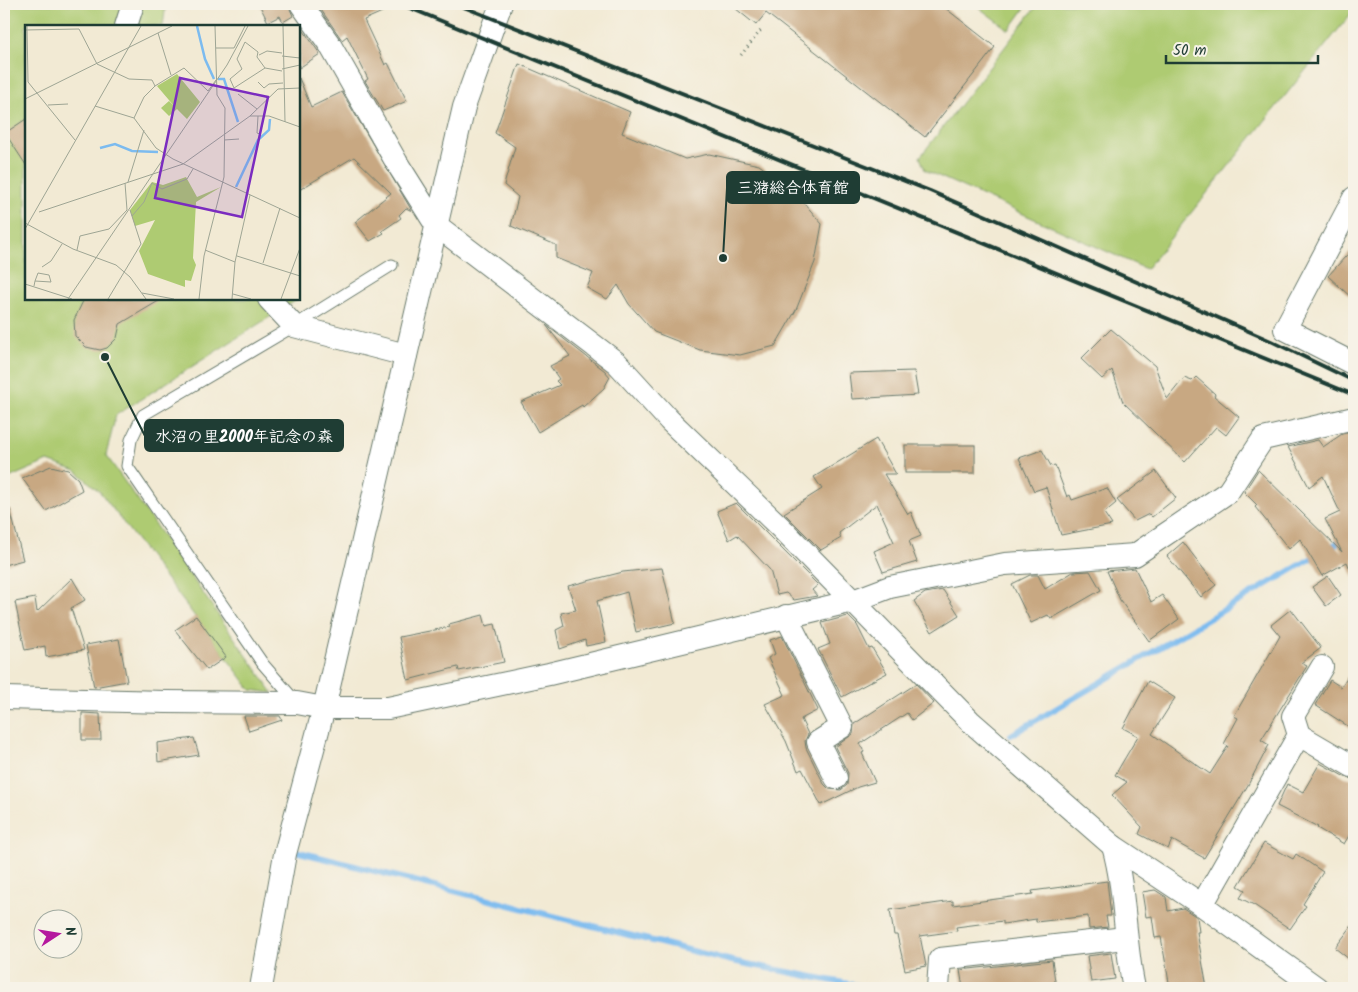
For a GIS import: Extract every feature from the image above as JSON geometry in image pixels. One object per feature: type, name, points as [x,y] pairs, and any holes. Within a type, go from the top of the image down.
[{"type":"street","points":[[126,25],[133,4]]},
{"type":"street","points":[[301,4],[330,45],[397,163],[436,224],[616,363],[669,420],[782,528],[970,721],[1113,846],[1202,905],[1316,988]]},
{"type":"street","points":[[261,988],[285,854],[324,708],[464,107],[500,4]]},
{"type":"street","points":[[1354,198],[1285,329],[1354,364]]},
{"type":"street","points":[[271,300],[294,326],[406,355]]},
{"type":"street","points":[[4,698],[297,703],[324,708],[388,708],[549,674],[853,601],[890,587],[1005,564],[1135,555],[1228,492],[1263,439],[1354,418]]},
{"type":"street","points":[[786,616],[842,727],[818,742],[836,778]]},
{"type":"street","points":[[1202,905],[1299,735],[1294,716],[1322,666]]},
{"type":"street","points":[[1299,735],[1352,766]]},
{"type":"street","points":[[1113,846],[1121,873],[1125,938],[1134,988]]},
{"type":"street","points":[[938,988],[940,959],[1125,938]]},
{"type":"lane","points":[[297,703],[263,664],[127,466],[131,440],[143,415],[294,326],[392,264]]},
{"type":"path","points":[[741,55],[762,29]]},
{"type":"green space","points":[[4,4],[166,4],[163,25],[25,25],[25,300],[296,300],[116,415],[106,455],[273,693],[251,690],[100,492],[76,471],[48,461],[4,480]]},
{"type":"green space","points":[[974,4],[1028,4],[1009,30]]},
{"type":"green space","points":[[1038,4],[1354,4],[1354,10],[1146,269],[925,170],[920,157]]},
{"type":"building","points":[[259,4],[288,4],[293,16],[283,22],[280,16],[268,22]]},
{"type":"building","points":[[317,4],[400,4],[364,20],[385,65],[388,63],[407,101],[383,111],[365,81],[368,79],[347,36],[342,40]]},
{"type":"building","points":[[730,4],[940,4],[995,47],[925,137],[766,13],[756,25]]},
{"type":"building","points":[[300,25],[320,54],[300,67]]},
{"type":"building","points":[[519,64],[630,112],[622,133],[685,159],[709,154],[759,165],[793,190],[822,224],[815,262],[796,310],[775,346],[740,355],[700,350],[654,332],[629,304],[618,285],[607,299],[587,288],[593,273],[556,258],[556,245],[511,226],[518,197],[504,185],[515,147],[495,133]]},
{"type":"building","points":[[300,80],[311,107],[342,92],[412,211],[406,208],[399,215],[401,218],[382,231],[384,233],[370,241],[355,222],[391,193],[354,157],[300,189]]},
{"type":"building","points":[[25,120],[25,163],[5,133]]},
{"type":"building","points":[[1354,247],[1354,300],[1328,276]]},
{"type":"building","points":[[84,300],[160,300],[120,324],[117,338],[107,348],[100,350],[86,347],[75,336],[74,320]]},
{"type":"building","points":[[546,325],[605,371],[610,377],[604,388],[583,407],[582,405],[538,432],[521,402],[560,385],[556,381],[559,379],[550,366],[570,356]]},
{"type":"building","points":[[1111,329],[1155,366],[1167,399],[1184,378],[1192,381],[1196,377],[1215,394],[1214,396],[1239,417],[1226,435],[1216,427],[1185,462],[1123,402],[1112,370],[1102,379],[1081,359]]},
{"type":"building","points":[[914,371],[918,395],[852,399],[849,373]]},
{"type":"building","points":[[1354,431],[1354,578],[1347,562],[1322,576],[1300,539],[1289,549],[1255,507],[1257,505],[1244,492],[1258,470],[1342,552],[1325,519],[1340,512],[1323,476],[1309,487],[1288,447],[1318,440],[1323,447],[1342,434]]},
{"type":"building","points":[[876,439],[896,474],[884,474],[908,514],[911,512],[921,536],[909,541],[917,562],[883,572],[874,551],[894,542],[877,504],[839,533],[841,538],[821,550],[784,513],[822,489],[814,477]]},
{"type":"building","points":[[905,445],[975,445],[975,473],[905,473]]},
{"type":"building","points":[[1042,450],[1051,466],[1055,465],[1067,497],[1070,495],[1072,500],[1107,488],[1116,503],[1104,513],[1112,525],[1061,535],[1046,487],[1034,491],[1019,458]]},
{"type":"building","points":[[51,466],[68,470],[78,479],[82,490],[46,511],[22,478]]},
{"type":"building","points":[[1156,471],[1176,498],[1152,517],[1149,514],[1135,521],[1117,500]]},
{"type":"building","points":[[736,503],[818,585],[812,590],[817,596],[794,600],[786,593],[777,595],[770,570],[737,535],[729,540],[717,511]]},
{"type":"building","points":[[4,509],[10,509],[23,560],[4,565]]},
{"type":"building","points":[[1183,542],[1216,585],[1201,597],[1167,556]]},
{"type":"building","points":[[662,568],[675,623],[636,632],[627,592],[597,601],[606,642],[586,646],[585,640],[560,649],[556,630],[564,626],[561,613],[576,610],[568,586],[623,572]]},
{"type":"building","points":[[1135,568],[1151,602],[1162,595],[1179,619],[1149,641],[1120,600],[1107,571]]},
{"type":"building","points":[[1090,571],[1101,590],[1051,619],[1048,615],[1031,623],[1012,584],[1030,575],[1038,575],[1045,589],[1073,572]]},
{"type":"building","points":[[1328,576],[1341,595],[1326,606],[1312,587]]},
{"type":"building","points":[[72,578],[85,600],[71,608],[84,650],[46,657],[45,646],[25,650],[15,602],[35,598],[37,612]]},
{"type":"building","points":[[943,590],[959,615],[932,632],[914,601],[925,593]]},
{"type":"building","points":[[1291,609],[1321,648],[1301,663],[1307,666],[1261,740],[1269,745],[1248,785],[1204,858],[1172,840],[1168,849],[1139,834],[1142,827],[1112,795],[1127,782],[1115,775],[1138,736],[1123,728],[1148,681],[1175,698],[1152,734],[1210,774],[1228,746],[1224,744],[1238,718],[1234,716],[1280,636],[1271,625]]},
{"type":"building","points":[[483,615],[486,626],[495,624],[504,662],[459,671],[458,667],[408,680],[399,637],[450,627],[449,624]]},
{"type":"building","points":[[196,616],[226,657],[207,670],[175,630]]},
{"type":"building","points":[[848,616],[857,625],[869,649],[872,648],[887,673],[842,697],[818,649],[830,644],[822,623]]},
{"type":"building","points":[[782,636],[818,710],[801,719],[808,734],[805,741],[806,748],[824,784],[829,789],[841,790],[847,785],[848,773],[835,747],[853,734],[854,724],[916,684],[934,703],[912,720],[907,713],[860,744],[875,782],[858,787],[821,805],[802,769],[798,771],[786,741],[765,704],[785,695],[768,658],[775,654],[770,640]]},
{"type":"building","points":[[119,639],[127,681],[94,687],[86,645]]},
{"type":"building","points":[[1354,666],[1354,730],[1315,705],[1330,680],[1341,687]]},
{"type":"building","points":[[82,713],[100,714],[101,740],[82,740]]},
{"type":"building","points":[[244,716],[280,716],[282,720],[249,731]]},
{"type":"building","points":[[194,738],[199,755],[158,762],[157,743]]},
{"type":"building","points":[[1320,763],[1345,777],[1354,779],[1354,827],[1344,844],[1318,827],[1277,806],[1287,784],[1303,792]]},
{"type":"building","points":[[1264,843],[1293,859],[1296,854],[1323,872],[1303,904],[1306,906],[1290,929],[1240,898],[1245,890],[1238,886]]},
{"type":"building","points":[[1107,881],[1111,916],[1106,916],[1108,927],[1089,929],[1088,916],[1036,922],[1036,919],[1003,924],[1003,921],[956,927],[957,931],[920,936],[926,966],[905,970],[897,935],[894,935],[890,910],[953,901],[953,905],[1033,894],[1032,891]]},
{"type":"building","points":[[1155,890],[1166,897],[1168,911],[1183,908],[1197,917],[1199,932],[1197,932],[1207,988],[1183,988],[1183,985],[1170,988],[1161,937],[1155,938],[1152,916],[1146,917],[1142,892]]},
{"type":"building","points":[[1354,923],[1354,963],[1335,948]]},
{"type":"building","points":[[1111,953],[1115,979],[1091,982],[1087,956]]},
{"type":"building","points":[[1052,960],[1056,988],[1015,988],[1015,986],[963,988],[960,970]]},
{"type":"waterway","points":[[1327,549],[1354,533]]},
{"type":"waterway","points":[[1011,735],[1319,554]]},
{"type":"waterway","points":[[295,851],[732,961],[869,988]]},
{"type":"railway","points":[[400,4],[1354,395]]},
{"type":"railway","points":[[456,4],[930,191],[1271,341],[1354,381]]},
{"type":"place","name":"三潴総合体育館","points":[[723,258]]},
{"type":"place","name":"水沼の里2000年記念の森","points":[[105,357]]}]
